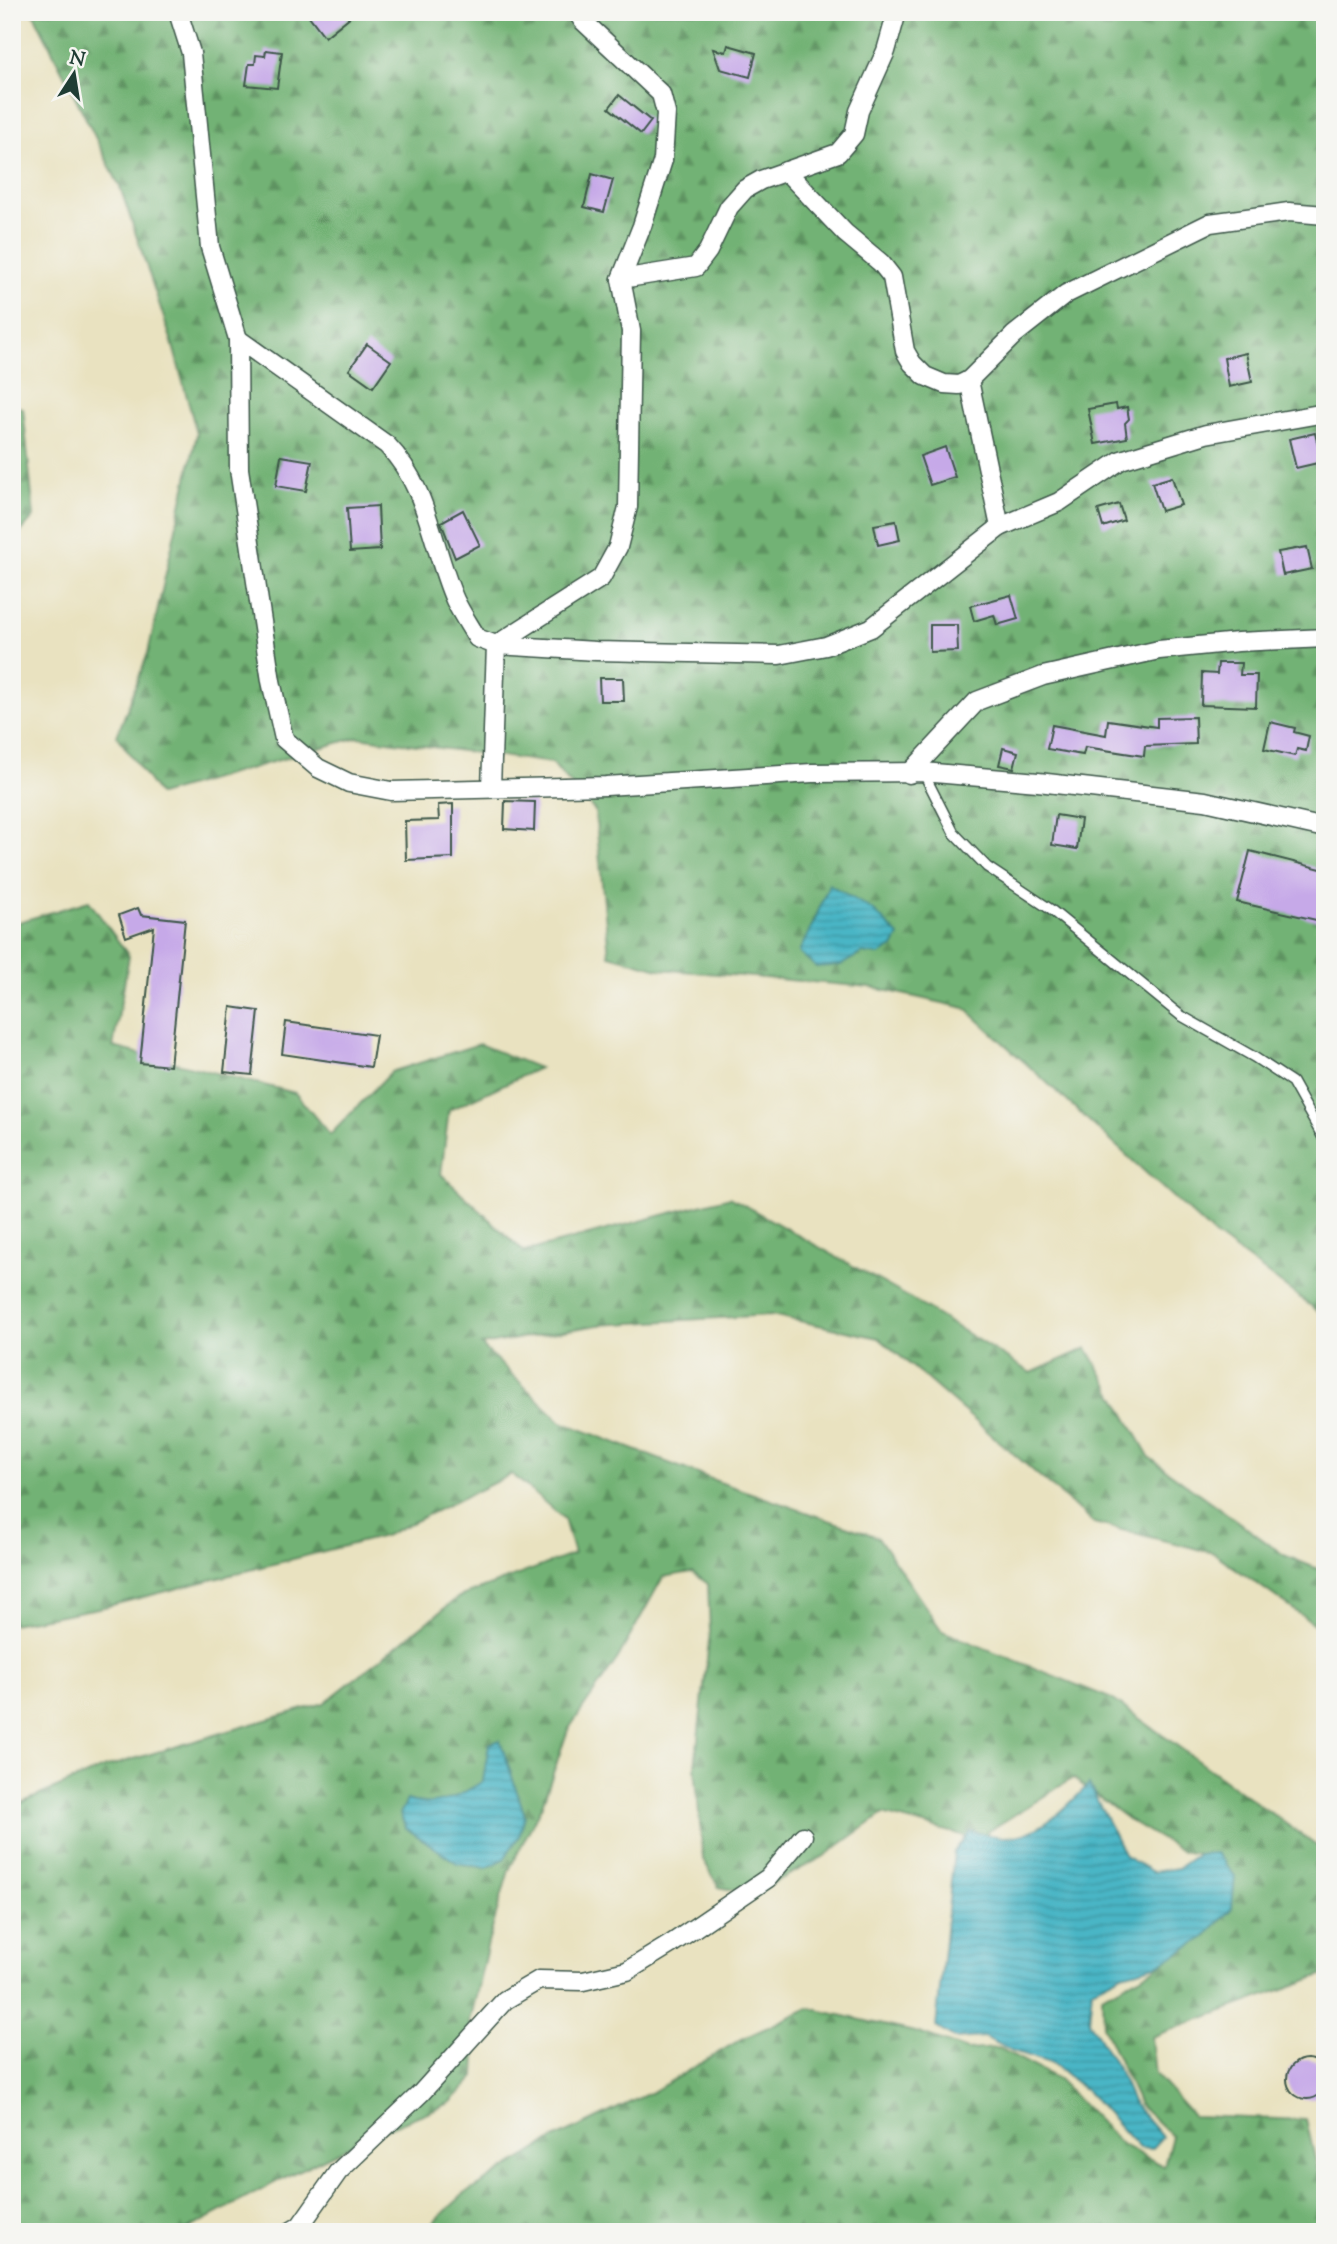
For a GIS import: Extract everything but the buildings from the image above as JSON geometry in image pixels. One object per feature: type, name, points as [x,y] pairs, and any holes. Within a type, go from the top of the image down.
[{"type":"street","points":[[178,12],[191,53],[210,247],[238,339],[239,469],[271,681],[284,738],[318,768],[349,783],[391,791],[606,786],[812,773],[916,773],[1038,782],[1205,801],[1325,828]]},
{"type":"street","points":[[496,645],[601,578],[618,547],[628,507],[631,331],[621,279],[642,226],[663,160],[666,113],[661,94],[583,21],[577,12]]},
{"type":"street","points":[[621,279],[696,267],[708,251],[729,207],[745,188],[838,153],[854,134],[859,111],[886,51],[897,12]]},
{"type":"street","points":[[786,171],[845,233],[881,263],[892,277],[905,351],[925,376],[944,384],[959,385],[969,380],[1014,335],[1066,294],[1210,223],[1289,212],[1325,215]]},
{"type":"street","points":[[238,339],[387,445],[404,463],[428,517],[455,600],[477,638],[496,645],[596,651],[779,655],[827,646],[871,628],[1000,527],[1059,502],[1121,460],[1206,434],[1325,413]]},
{"type":"street","points":[[969,380],[1000,527]]},
{"type":"street","points":[[916,773],[977,701],[1043,676],[1159,650],[1238,642],[1325,638]]},
{"type":"street","points":[[491,788],[496,645]]},
{"type":"street","points":[[290,2232],[300,2225],[338,2172],[421,2094],[505,2000],[539,1980],[583,1981],[627,1971],[768,1878],[803,1836]]},
{"type":"lane","points":[[916,773],[954,833],[988,867],[1050,909],[1180,1014],[1292,1082],[1325,1141]]},
{"type":"green space","points":[[33,12],[1325,12],[1325,1316],[1212,1233],[965,1008],[870,987],[659,969],[609,955],[595,811],[552,763],[358,737],[159,795],[117,736],[148,653],[197,434],[172,342],[120,187]]},
{"type":"green space","points":[[12,406],[23,408],[34,517],[12,542]]},
{"type":"green space","points":[[89,901],[129,956],[113,1047],[295,1093],[330,1135],[391,1072],[479,1044],[539,1068],[449,1110],[441,1174],[524,1252],[730,1197],[908,1297],[1031,1373],[1087,1348],[1150,1458],[1284,1555],[1325,1572],[1325,1632],[1214,1553],[1094,1523],[879,1338],[771,1315],[598,1325],[481,1345],[561,1422],[719,1482],[878,1537],[942,1631],[1112,1699],[1325,1852],[1325,1974],[1151,2037],[1155,2074],[1193,2116],[1306,2120],[1325,2201],[1325,2232],[423,2232],[463,2195],[552,2140],[654,2091],[740,2040],[809,2008],[919,2033],[967,2050],[999,2048],[1058,2079],[1122,2145],[1164,2166],[1172,2136],[1139,2105],[1103,2026],[1102,1996],[1153,1970],[1221,1921],[1234,1881],[1217,1857],[1181,1851],[1129,1820],[1073,1778],[976,1839],[883,1814],[823,1857],[752,1894],[719,1887],[703,1859],[695,1766],[710,1632],[708,1584],[692,1572],[663,1577],[618,1658],[568,1730],[542,1805],[509,1870],[488,1943],[470,2022],[476,2053],[475,2077],[450,2103],[381,2131],[291,2174],[183,2232],[12,2232],[12,1807],[103,1768],[324,1703],[459,1597],[574,1554],[564,1519],[512,1474],[384,1536],[104,1607],[12,1624],[12,924]]},
{"type":"water","points":[[829,884],[874,911],[899,936],[893,947],[879,955],[862,953],[841,965],[816,967],[799,952]]},
{"type":"water","points":[[500,1740],[525,1816],[519,1836],[504,1859],[487,1868],[457,1863],[406,1828],[400,1814],[407,1800],[427,1803],[446,1800],[483,1781],[489,1744]]},
{"type":"water","points":[[1089,1784],[1125,1856],[1153,1872],[1178,1868],[1198,1854],[1216,1853],[1235,1876],[1232,1908],[1204,1938],[1157,1965],[1122,1974],[1092,1989],[1089,2021],[1119,2071],[1132,2102],[1162,2137],[1151,2149],[1139,2148],[1088,2092],[1053,2064],[1013,2051],[984,2037],[955,2039],[936,2027],[954,1852],[970,1831],[1002,1837],[1015,1836],[1040,1827]]}]
